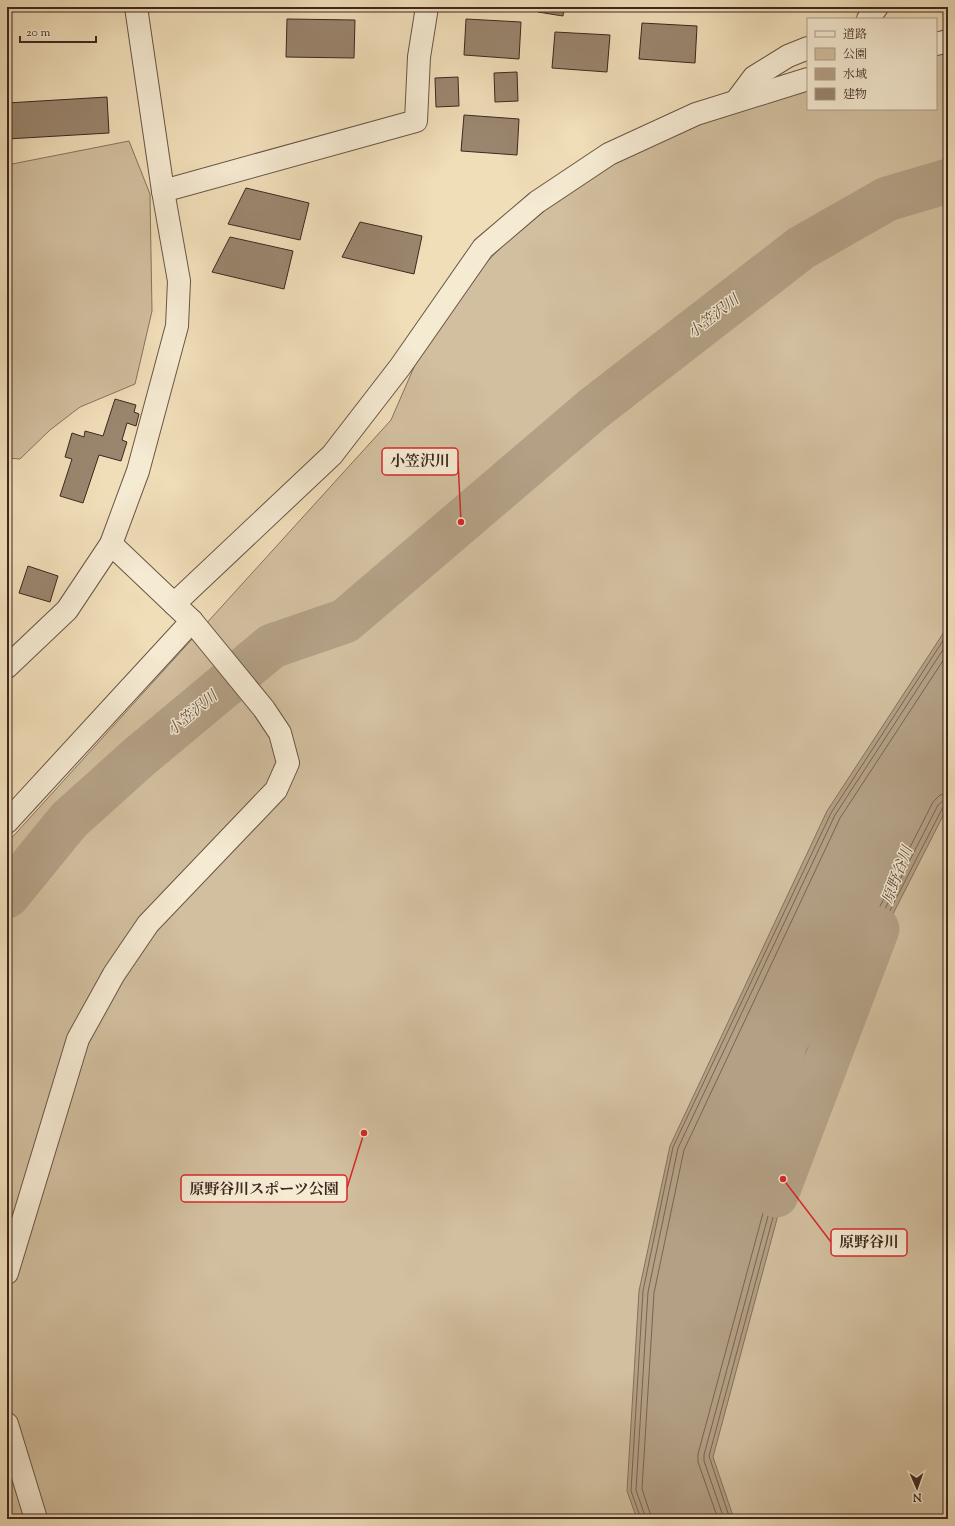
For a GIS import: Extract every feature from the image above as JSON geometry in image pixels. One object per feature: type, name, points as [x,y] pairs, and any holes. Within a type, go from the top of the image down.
[{"type":"street","points":[[7,667],[67,610],[111,544],[138,471],[178,326],[179,281],[163,191],[136,7]]},
{"type":"street","points":[[163,191],[416,121],[419,57],[427,7]]},
{"type":"street","points":[[869,18],[877,7]]},
{"type":"street","points":[[937,44],[948,41]]},
{"type":"street","points":[[736,101],[754,77],[788,56],[807,48]]},
{"type":"street","points":[[174,604],[332,455],[400,367],[483,248],[537,202],[609,154],[696,114],[807,79]]},
{"type":"street","points":[[7,1273],[78,1039],[114,974],[148,924],[276,790],[288,763],[280,733],[264,709],[192,621],[111,544]]},
{"type":"street","points":[[7,822],[192,621]]},
{"type":"street","points":[[7,1424],[36,1519]]},
{"type":"green space","points":[[948,49],[948,1519],[7,1519],[7,843],[391,420],[438,312],[561,186],[736,101],[807,84],[807,110],[937,110],[937,52]]},
{"type":"green space","points":[[129,141],[150,194],[152,311],[135,384],[80,407],[50,430],[20,459],[7,458],[7,165]]},
{"type":"water","points":[[948,626],[948,806],[821,1055],[713,1457],[734,1519],[637,1519],[627,1491],[639,1291],[670,1146],[827,811]]},
{"type":"building","points":[[538,7],[564,7],[563,16],[538,12]]},
{"type":"building","points":[[651,7],[674,7],[674,10]]},
{"type":"building","points":[[287,19],[355,20],[354,58],[286,57]]},
{"type":"building","points":[[466,19],[521,22],[519,59],[464,55]]},
{"type":"building","points":[[642,23],[697,26],[695,63],[639,59]]},
{"type":"building","points":[[555,32],[610,35],[607,72],[552,68]]},
{"type":"building","points":[[517,72],[518,101],[495,102],[494,73]]},
{"type":"building","points":[[458,77],[459,106],[436,107],[435,78]]},
{"type":"building","points":[[107,97],[109,133],[7,139],[7,103]]},
{"type":"building","points":[[464,115],[519,119],[517,155],[461,151]]},
{"type":"building","points":[[246,188],[309,203],[300,240],[228,224]]},
{"type":"building","points":[[360,222],[422,236],[414,274],[342,257]]},
{"type":"building","points":[[230,237],[293,251],[284,289],[212,272]]},
{"type":"building","points":[[115,399],[136,405],[134,412],[139,414],[136,426],[127,423],[122,440],[127,442],[121,461],[99,455],[83,503],[60,496],[72,459],[65,457],[72,433],[84,437],[85,431],[103,436]]},
{"type":"building","points":[[28,566],[58,576],[50,602],[19,593]]},
{"type":"waterway","name":"小笠沢川","points":[[7,896],[69,820],[139,757],[272,646],[345,621],[593,409],[801,248],[887,199],[948,181]]},
{"type":"waterway","name":"原野谷川","points":[[776,1195],[877,929]]},
{"type":"place","name":"小笠沢川","points":[[461,522]]},
{"type":"place","name":"原野谷川スポーツ公園","points":[[364,1133]]},
{"type":"place","name":"原野谷川","points":[[783,1179]]}]
